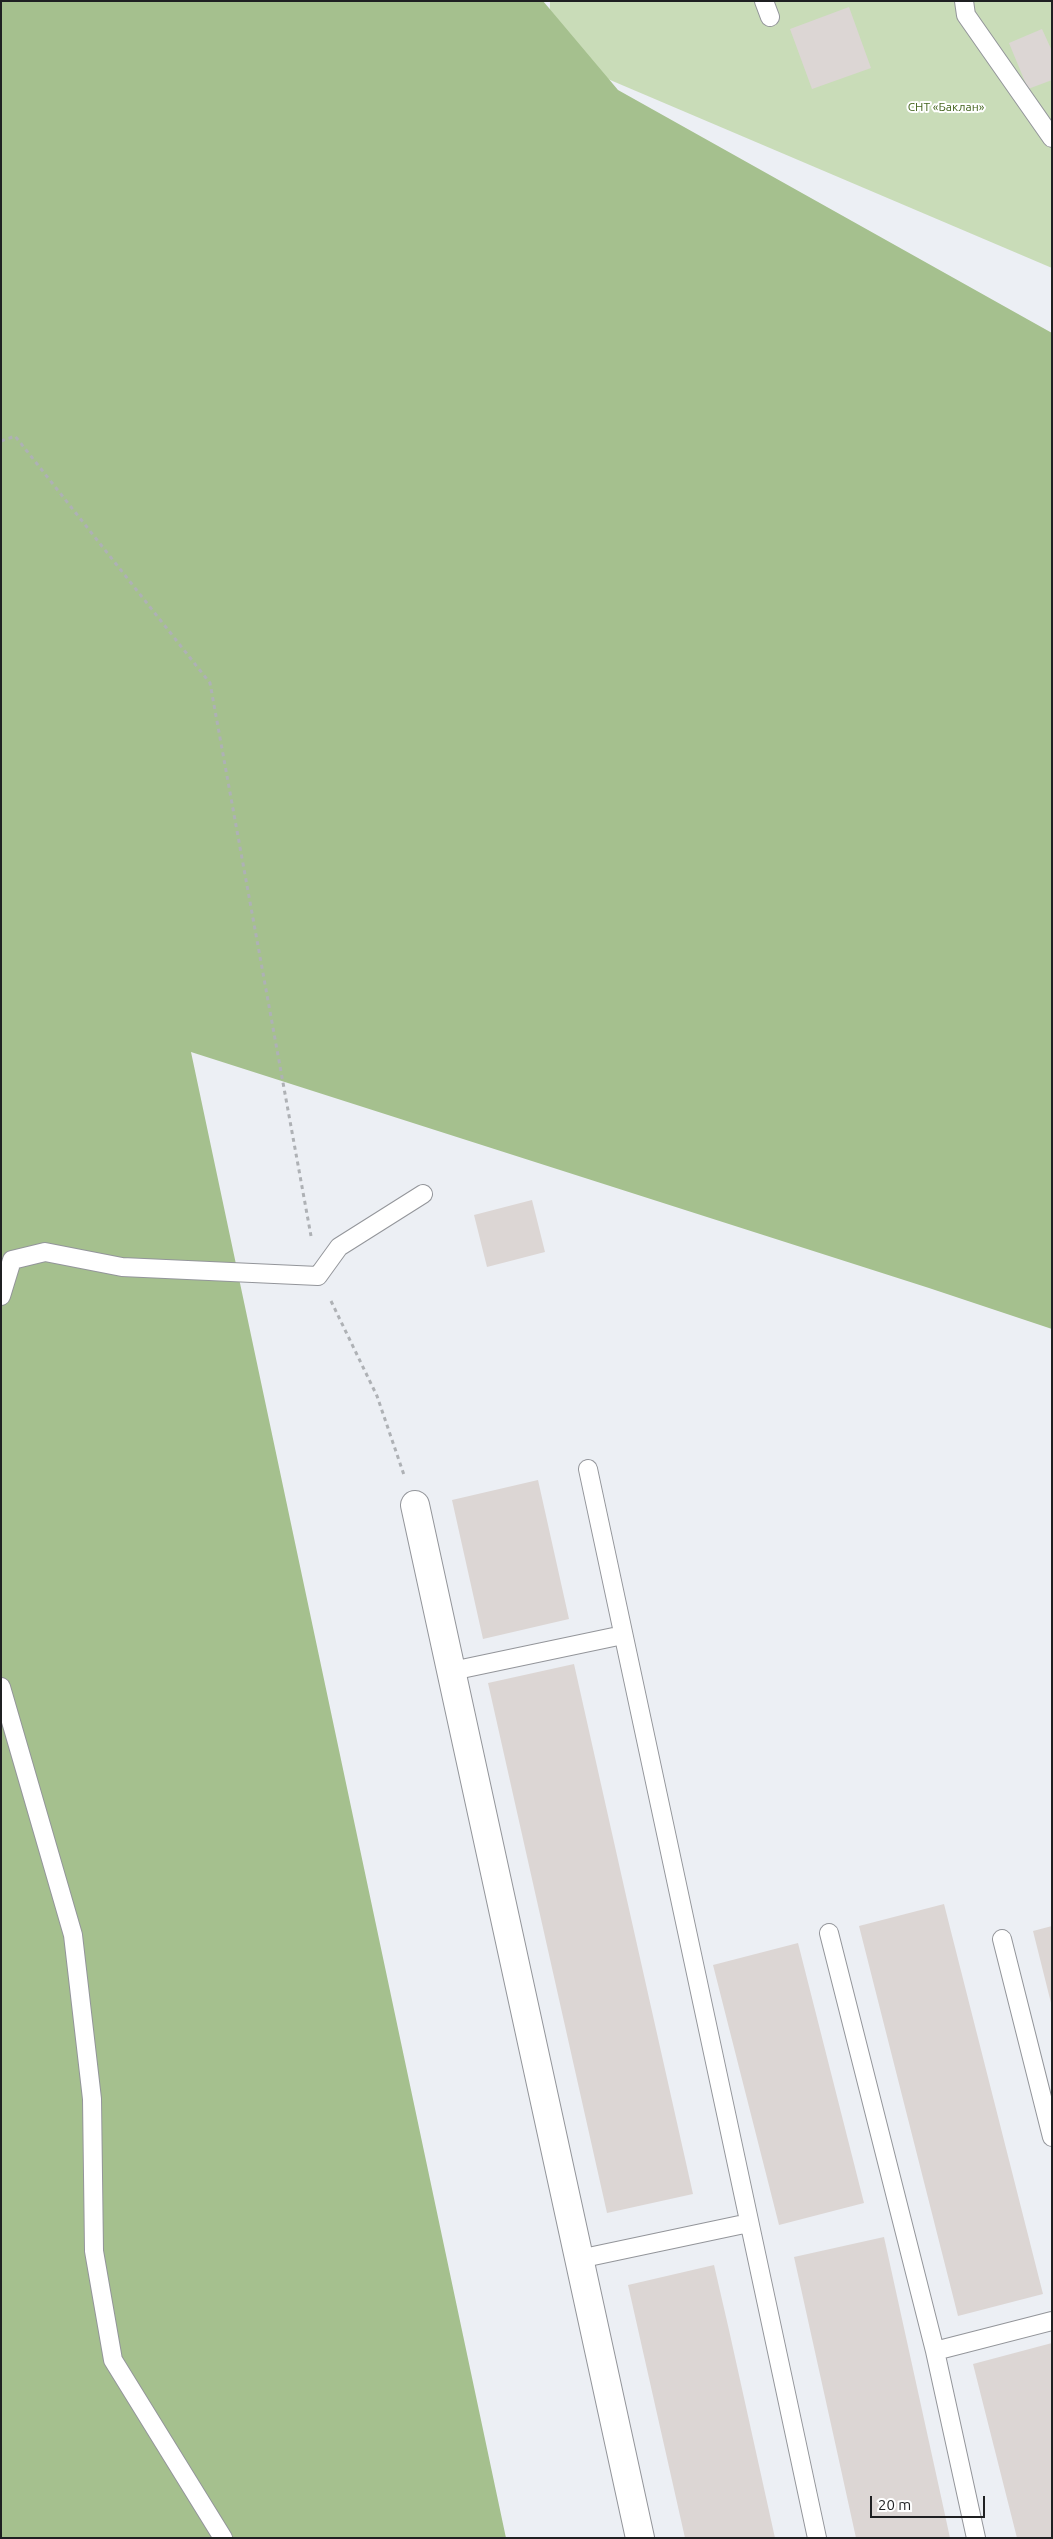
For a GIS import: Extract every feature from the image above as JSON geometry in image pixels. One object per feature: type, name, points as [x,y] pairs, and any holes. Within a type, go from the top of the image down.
[{"type":"street","points":[[415,1506],[640,2538]]},
{"type":"lane","points":[[964,1],[966,15],[1052,138]]},
{"type":"lane","points":[[1,1296],[12,1260],[45,1252],[122,1267],[318,1276],[339,1247],[424,1194]]},
{"type":"lane","points":[[588,1469],[817,2538]]},
{"type":"lane","points":[[452,1670],[623,1634]]},
{"type":"lane","points":[[1,1688],[72,1935],[92,2100],[94,2251],[113,2360],[223,2538]]},
{"type":"lane","points":[[829,1933],[935,2351],[976,2538]]},
{"type":"lane","points":[[1002,1939],[1052,2137]]},
{"type":"lane","points":[[579,2259],[749,2223]]},
{"type":"lane","points":[[935,2351],[1052,2321]]},
{"type":"path","points":[[1,441],[15,436],[210,683],[318,1276],[376,1396],[415,1506]]},
{"type":"green space","points":[[1,1],[543,1],[618,90],[1052,333],[1052,1329],[191,1052],[506,2538],[1,2538]]},
{"type":"green space","name":"СНТ «Баклан»","points":[[550,1],[1052,1],[1052,268],[549,54]]},
{"type":"building","points":[[849,7],[871,68],[812,89],[790,29]]},
{"type":"building","points":[[1042,29],[1052,51],[1052,80],[1028,89],[1009,43]]},
{"type":"building","points":[[532,1200],[545,1252],[487,1267],[474,1215]]},
{"type":"building","points":[[538,1480],[569,1619],[483,1639],[452,1500]]},
{"type":"building","points":[[574,1664],[693,2194],[607,2213],[488,1683]]},
{"type":"building","points":[[944,1904],[1043,2294],[958,2316],[859,1926]]},
{"type":"building","points":[[1052,1926],[1052,2003],[1051,2003],[1033,1931]]},
{"type":"building","points":[[798,1943],[864,2203],[779,2225],[713,1965]]},
{"type":"building","points":[[884,2237],[950,2538],[856,2538],[794,2257]]},
{"type":"building","points":[[714,2265],[775,2538],[685,2538],[628,2285]]},
{"type":"building","points":[[1052,2343],[1052,2538],[1017,2538],[973,2364]]}]
